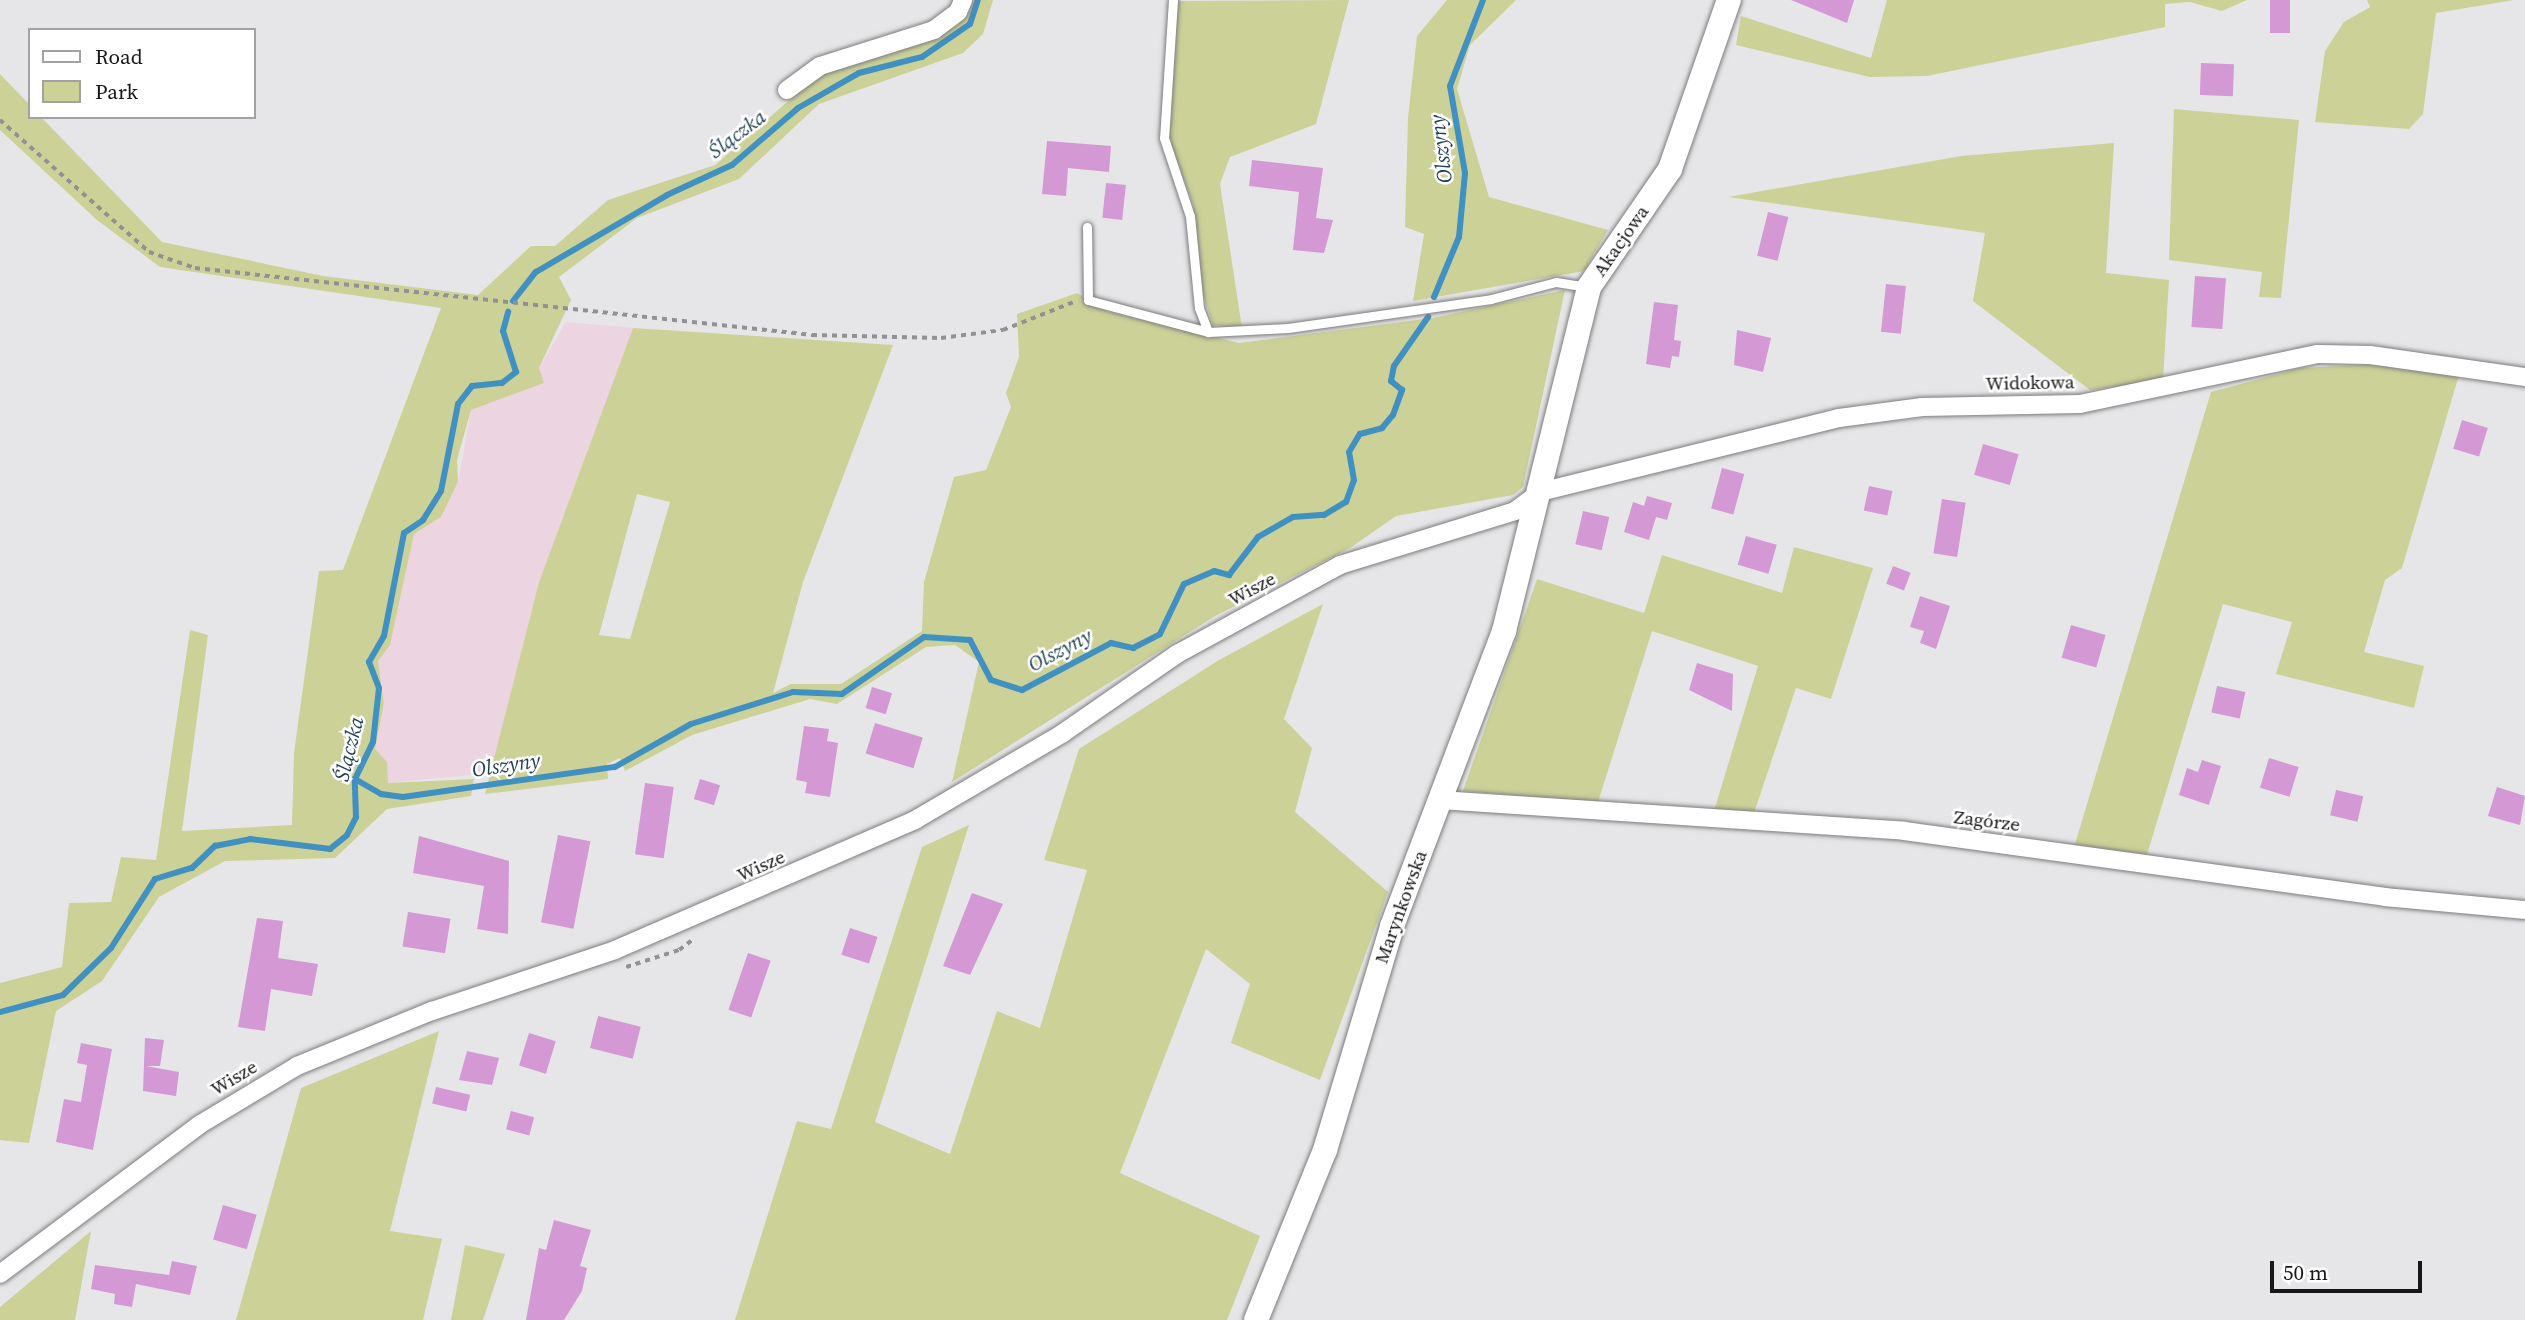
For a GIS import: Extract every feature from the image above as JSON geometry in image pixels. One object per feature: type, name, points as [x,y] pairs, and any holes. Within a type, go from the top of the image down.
[{"type":"street","points":[[787,90],[820,66],[934,30],[958,12],[963,0]]},
{"type":"street","name":"Akacjowa","points":[[1540,492],[1589,287],[1670,169],[1691,124],[1729,0]]},
{"type":"street","name":"Widokowa","points":[[1540,492],[1839,418],[1922,407],[2080,404],[2318,354],[2370,355],[2525,377]]},
{"type":"street","name":"Marynkowska","points":[[1256,1320],[1325,1150],[1392,926],[1504,631],[1540,492]]},
{"type":"street","name":"Wisze","points":[[0,1274],[199,1125],[297,1066],[432,1011],[606,953],[904,825],[1063,733],[1177,653],[1340,565],[1515,511],[1540,492]]},
{"type":"street","name":"Zagórze","points":[[1441,800],[1904,831],[2385,897],[2525,910]]},
{"type":"lane","points":[[1173,0],[1164,138],[1190,216],[1199,308],[1208,332]]},
{"type":"lane","points":[[1087,227],[1088,300],[1208,332],[1288,328],[1491,299],[1556,282],[1589,287]]},
{"type":"path","points":[[0,120],[149,252],[195,268],[812,335],[953,337],[1003,330],[1067,302],[1088,300]]},
{"type":"shaded area","points":[[566,322],[633,328],[539,582],[491,773],[388,783],[375,749],[384,704],[378,661],[390,645],[414,534],[441,517],[458,482],[471,410],[543,383],[539,368]]},
{"type":"green space","points":[[973,0],[993,0],[983,34],[963,53],[819,104],[739,179],[637,218],[559,277],[571,300],[539,368],[544,383],[471,410],[457,460],[458,482],[441,517],[414,534],[390,645],[378,661],[384,704],[375,749],[387,762],[388,783],[474,779],[471,796],[387,809],[335,858],[225,861],[159,897],[102,981],[56,1011],[29,1143],[0,1140],[0,983],[62,967],[69,903],[111,902],[121,857],[156,860],[190,630],[208,635],[182,831],[292,825],[294,753],[319,571],[343,570],[441,308],[160,267],[97,220],[0,130],[0,74],[28,103],[28,119],[43,119],[162,242],[323,276],[478,295],[531,246],[555,246],[608,200],[715,165],[819,74],[926,40],[958,25]]},
{"type":"green space","points":[[1349,0],[1316,124],[1230,157],[1220,184],[1242,328],[1213,325],[1202,292],[1193,204],[1169,140],[1178,1]]},
{"type":"green space","points":[[1447,0],[1516,0],[1470,45],[1457,89],[1489,197],[1608,230],[1584,271],[1413,301],[1424,234],[1405,227],[1408,118],[1417,36]]},
{"type":"green space","points":[[1887,0],[2247,0],[2222,11],[2190,2],[2165,4],[2165,27],[1927,76],[1870,77],[1736,45],[1741,16],[1871,58]]},
{"type":"green space","points":[[2367,0],[2514,0],[2436,13],[2423,114],[2409,129],[2315,122],[2325,51],[2344,22],[2370,7]]},
{"type":"green space","points":[[2174,109],[2299,120],[2281,298],[2259,297],[2262,272],[2169,260]]},
{"type":"green space","points":[[2114,143],[2106,273],[2169,280],[2163,380],[2090,390],[1973,301],[1985,233],[1728,197],[1961,156]]},
{"type":"green space","points":[[1565,290],[1523,487],[1513,495],[1396,516],[1350,548],[1215,616],[952,782],[979,662],[955,645],[926,647],[837,704],[810,699],[692,735],[625,771],[620,758],[607,764],[608,779],[485,794],[539,582],[633,328],[893,345],[803,582],[773,693],[791,684],[841,684],[922,631],[924,582],[954,477],[986,470],[1011,407],[1006,393],[1019,357],[1017,314],[1077,293],[1110,312],[1239,343],[1432,318]],"holes":[[[637,494],[670,502],[630,639],[599,635]]]},
{"type":"green space","points":[[2381,364],[2459,375],[2402,568],[2385,580],[2364,652],[2424,666],[2414,708],[2276,674],[2292,622],[2223,604],[2146,858],[2075,844],[2211,392],[2300,368]]},
{"type":"green space","points":[[1794,547],[1873,568],[1831,699],[1796,688],[1754,813],[1714,811],[1758,666],[1652,631],[1598,802],[1463,791],[1537,579],[1644,613],[1662,555],[1782,593]]},
{"type":"green space","points":[[1323,604],[1284,719],[1312,748],[1295,812],[1388,892],[1320,1080],[1231,1043],[1250,984],[1206,949],[1120,1173],[1260,1236],[1227,1320],[735,1320],[797,1121],[831,1129],[922,847],[969,825],[875,1122],[950,1154],[997,1011],[1040,1028],[1087,870],[1044,860],[1079,749],[1219,660]]},
{"type":"green space","points":[[439,1031],[390,1231],[442,1239],[423,1320],[236,1320],[301,1088]]},
{"type":"green space","points":[[91,1231],[75,1320],[0,1320],[0,1307]]},
{"type":"green space","points":[[465,1245],[505,1254],[483,1320],[451,1320]]},
{"type":"building","points":[[1791,0],[1854,0],[1847,23]]},
{"type":"building","points":[[2270,0],[2290,0],[2290,33],[2270,33]]},
{"type":"building","points":[[2201,63],[2234,64],[2233,96],[2200,95]]},
{"type":"building","points":[[1047,141],[1111,146],[1109,172],[1068,168],[1066,196],[1042,194]]},
{"type":"building","points":[[1252,160],[1323,168],[1316,218],[1333,220],[1324,253],[1293,250],[1299,192],[1249,186]]},
{"type":"building","points":[[1106,183],[1126,185],[1122,220],[1102,218]]},
{"type":"building","points":[[1768,212],[1788,217],[1777,261],[1757,256]]},
{"type":"building","points":[[2195,276],[2226,278],[2222,329],[2191,327]]},
{"type":"building","points":[[1886,284],[1906,286],[1901,334],[1881,332]]},
{"type":"building","points":[[1654,302],[1678,305],[1674,340],[1681,341],[1679,357],[1672,356],[1670,368],[1646,364]]},
{"type":"building","points":[[1737,330],[1771,338],[1763,372],[1734,365]]},
{"type":"building","points":[[2462,420],[2488,428],[2479,457],[2453,449]]},
{"type":"building","points":[[1983,444],[2019,454],[2010,485],[1974,475]]},
{"type":"building","points":[[1722,468],[1744,474],[1733,515],[1711,509]]},
{"type":"building","points":[[1869,486],[1892,491],[1887,515],[1864,510]]},
{"type":"building","points":[[1647,496],[1672,503],[1667,520],[1656,517],[1649,540],[1624,532],[1633,502],[1644,506]]},
{"type":"building","points":[[1942,499],[1966,503],[1957,557],[1933,553]]},
{"type":"building","points":[[1583,511],[1609,517],[1602,550],[1575,544]]},
{"type":"building","points":[[1746,536],[1777,545],[1768,574],[1738,565]]},
{"type":"building","points":[[1893,566],[1911,573],[1904,591],[1886,584]]},
{"type":"building","points":[[1920,596],[1950,606],[1936,649],[1920,643],[1924,631],[1910,627]]},
{"type":"building","points":[[2071,625],[2106,635],[2096,668],[2062,658]]},
{"type":"building","points":[[1697,663],[1733,674],[1732,711],[1689,690]]},
{"type":"building","points":[[2217,686],[2245,692],[2240,718],[2211,712]]},
{"type":"building","points":[[872,687],[892,693],[886,714],[866,708]]},
{"type":"building","points":[[875,723],[923,738],[913,768],[866,754]]},
{"type":"building","points":[[804,726],[829,729],[827,741],[838,743],[830,797],[805,793],[807,782],[796,780]]},
{"type":"building","points":[[2269,758],[2299,767],[2290,797],[2260,788]]},
{"type":"building","points":[[2202,760],[2221,766],[2209,805],[2179,795],[2187,768],[2198,772]]},
{"type":"building","points":[[700,779],[720,785],[714,805],[694,799]]},
{"type":"building","points":[[645,783],[674,787],[664,858],[635,854]]},
{"type":"building","points":[[2497,787],[2525,796],[2520,825],[2488,816]]},
{"type":"building","points":[[2336,790],[2363,796],[2357,822],[2330,815]]},
{"type":"building","points":[[558,835],[590,841],[573,929],[541,922]]},
{"type":"building","points":[[419,836],[509,861],[508,934],[477,929],[484,886],[413,873]]},
{"type":"building","points":[[972,893],[1003,904],[970,975],[943,966]]},
{"type":"building","points":[[408,912],[450,919],[445,953],[403,947]]},
{"type":"building","points":[[257,918],[283,921],[278,958],[318,964],[312,996],[271,989],[265,1031],[238,1027]]},
{"type":"building","points":[[850,928],[878,937],[869,964],[841,955]]},
{"type":"building","points":[[748,953],[771,961],[751,1018],[728,1010]]},
{"type":"building","points":[[598,1016],[641,1027],[633,1059],[590,1048]]},
{"type":"building","points":[[529,1033],[556,1041],[546,1074],[519,1066]]},
{"type":"building","points":[[145,1038],[164,1040],[160,1066],[146,1066],[179,1072],[176,1096],[143,1091]]},
{"type":"building","points":[[81,1043],[112,1049],[93,1150],[56,1142],[64,1099],[81,1102],[87,1065],[77,1063]]},
{"type":"building","points":[[467,1051],[499,1058],[492,1085],[459,1080]]},
{"type":"building","points":[[436,1087],[470,1095],[466,1111],[432,1104]]},
{"type":"building","points":[[511,1111],[534,1117],[529,1136],[506,1129]]},
{"type":"building","points":[[223,1205],[257,1215],[247,1249],[213,1240]]},
{"type":"building","points":[[554,1220],[591,1230],[580,1266],[587,1268],[582,1291],[564,1320],[526,1320],[539,1248],[546,1250]]},
{"type":"building","points":[[172,1261],[197,1266],[190,1295],[136,1284],[132,1307],[114,1304],[115,1294],[91,1289],[95,1265],[169,1275]]},
{"type":"waterway","name":"Ślączka","points":[[513,301],[536,272],[667,195],[732,165],[798,108],[859,73],[922,57],[970,24],[978,0]]},
{"type":"waterway","name":"Olszyny","points":[[1434,297],[1459,237],[1465,173],[1450,86],[1483,0]]},
{"type":"waterway","name":"Ślączka","points":[[0,1012],[63,995],[111,948],[155,879],[192,868],[215,846],[250,839],[330,849],[347,835],[356,817],[355,779],[373,742],[379,688],[369,662],[384,636],[404,533],[423,520],[441,491],[458,404],[472,386],[502,383],[516,372],[503,331],[508,312]]},
{"type":"waterway","name":"Olszyny","points":[[355,779],[381,794],[403,797],[615,767],[691,724],[793,692],[842,694],[924,637],[970,640],[991,680],[1022,690],[1111,643],[1133,648],[1160,634],[1184,584],[1214,571],[1229,575],[1258,537],[1293,517],[1324,515],[1346,502],[1354,480],[1349,452],[1360,434],[1382,428],[1393,415],[1402,390],[1391,381],[1394,366],[1428,317]]}]
